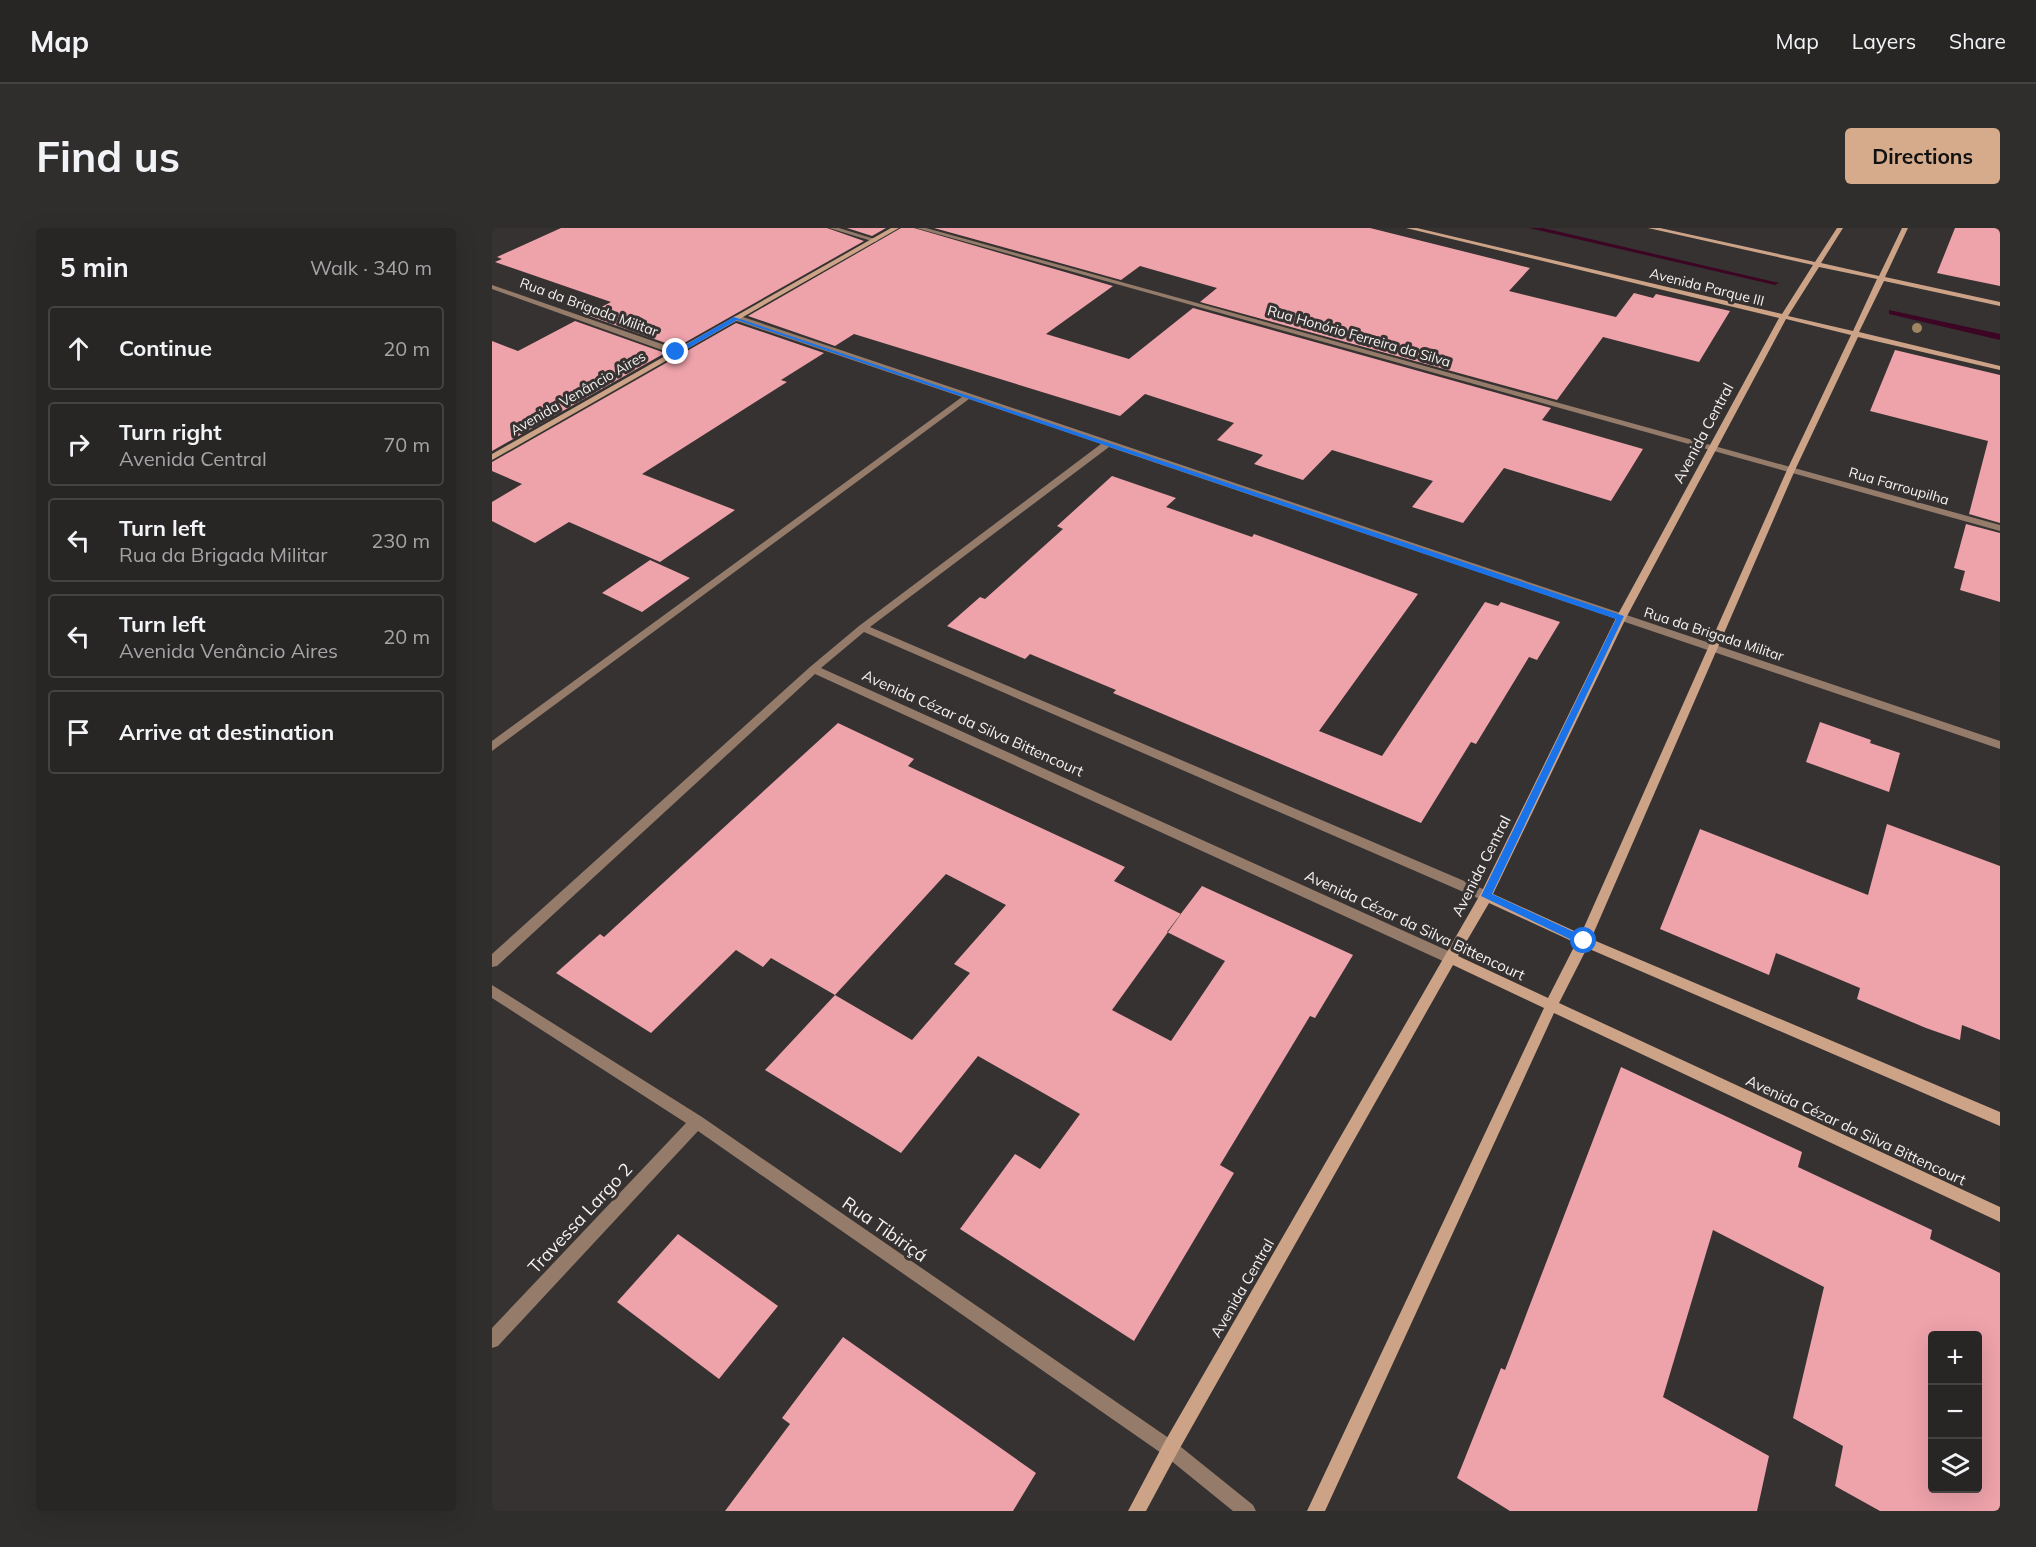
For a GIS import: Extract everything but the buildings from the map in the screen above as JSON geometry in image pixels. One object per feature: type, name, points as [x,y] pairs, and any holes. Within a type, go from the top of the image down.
[{"type":"main road","name":"Avenida Venâncio Aires","points":[[492,457],[896,228]]},
{"type":"main road","name":"Avenida Parque III","points":[[1409,228],[2000,368]]},
{"type":"main road","points":[[1651,228],[2000,304]]},
{"type":"main road","name":"Avenida Central","points":[[1137,1511],[1170,1449],[1486,896],[1621,618],[1783,318],[1840,228]]},
{"type":"main road","points":[[1316,1511],[1551,1006],[1584,941],[1791,470],[1905,228]]},
{"type":"main road","points":[[1486,896],[1584,941],[2000,1119]]},
{"type":"main road","name":"Avenida Cézar da Silva Bittencourt","points":[[1450,958],[2000,1215]]},
{"type":"street","points":[[832,228],[874,240]]},
{"type":"street","name":"Rua Honório Ferreira da Silva","points":[[919,228],[1791,470]]},
{"type":"street","name":"Rua da Brigada Militar","points":[[492,286],[676,352]]},
{"type":"street","name":"Rua da Brigada Militar","points":[[736,318],[2000,745]]},
{"type":"street","points":[[492,747],[968,396]]},
{"type":"street","points":[[492,962],[814,669],[863,628],[1108,443]]},
{"type":"street","name":"Rua Farroupilha","points":[[1791,470],[2000,528]]},
{"type":"street","points":[[863,628],[1486,896]]},
{"type":"street","name":"Avenida Cézar da Silva Bittencourt","points":[[814,669],[1450,958]]},
{"type":"street","name":"Rua Tibiriçá","points":[[492,991],[697,1122],[1170,1449],[1247,1511]]},
{"type":"street","name":"Travessa Largo 2","points":[[492,1340],[697,1122]]},
{"type":"waterway","points":[[1533,228],[1775,283]]},
{"type":"waterway","points":[[1892,312],[2000,337]]},
{"type":"route","points":[[676,352],[736,318],[1621,618],[1486,896],[1584,941]]}]
